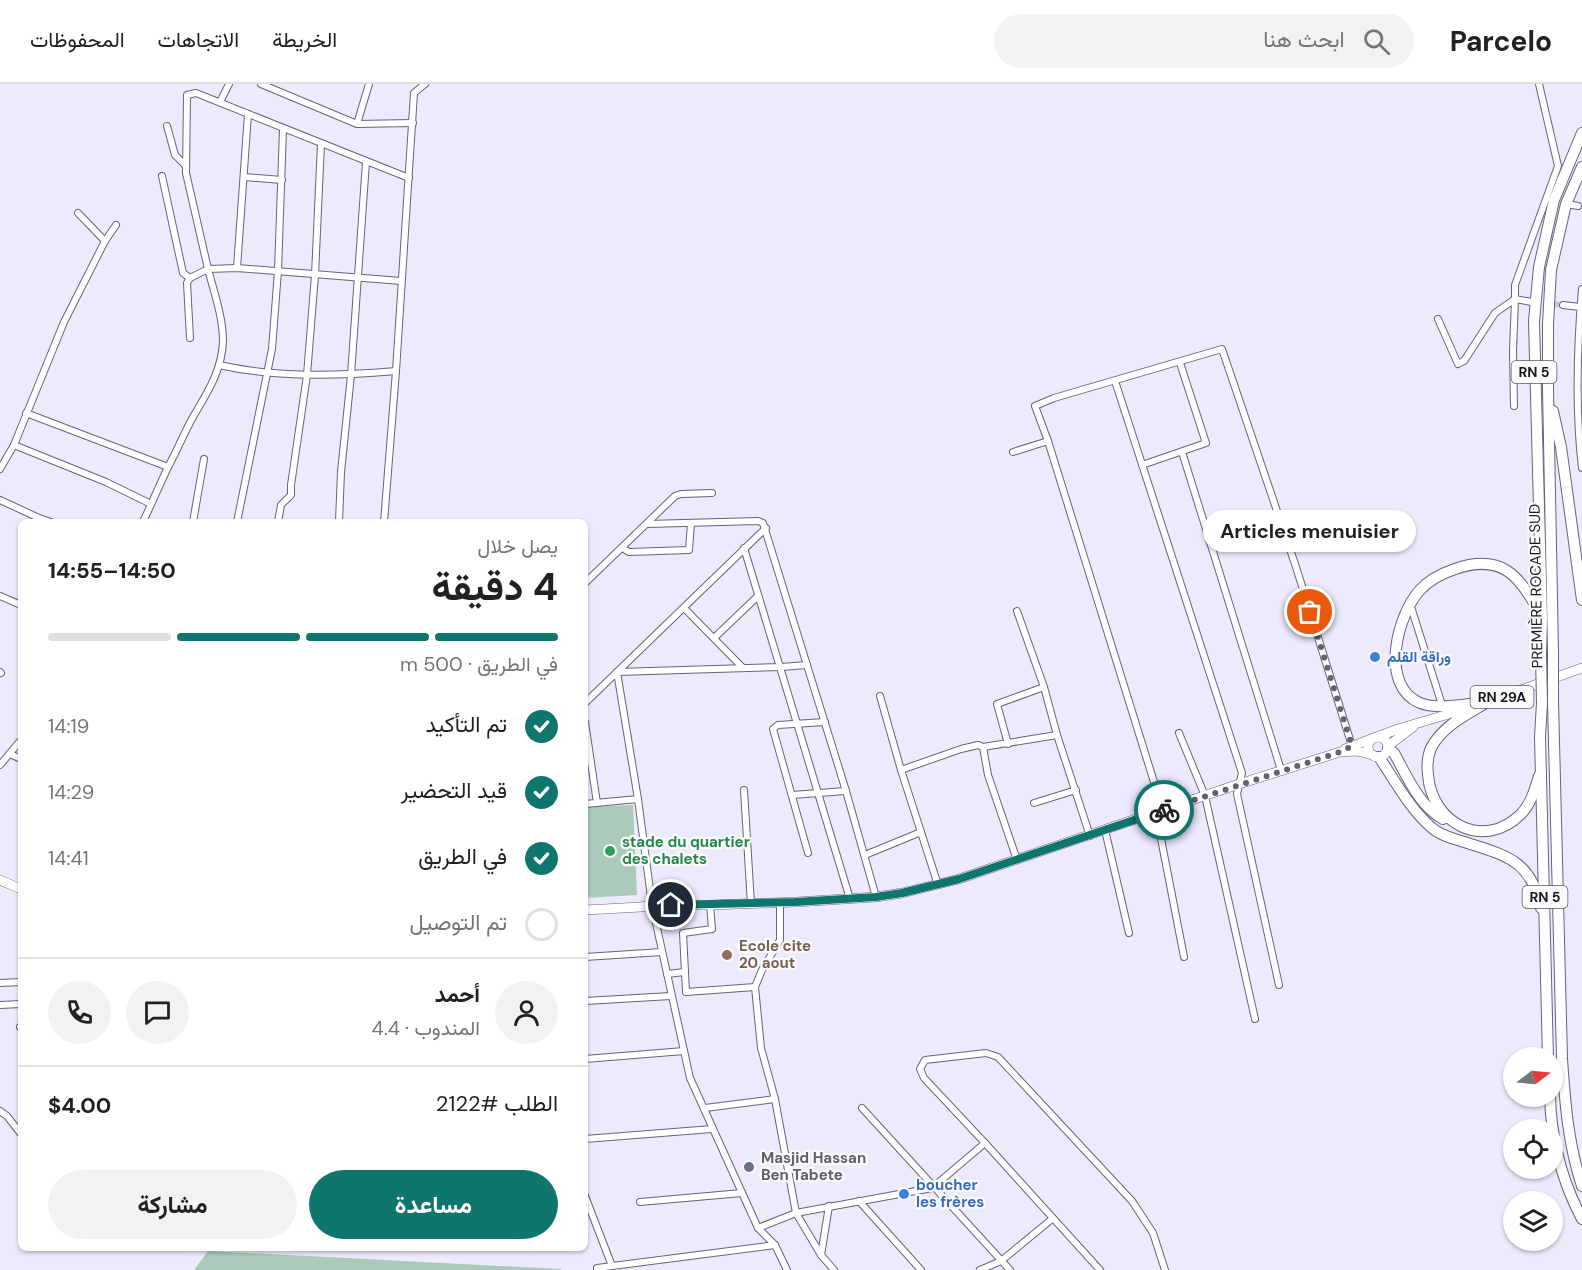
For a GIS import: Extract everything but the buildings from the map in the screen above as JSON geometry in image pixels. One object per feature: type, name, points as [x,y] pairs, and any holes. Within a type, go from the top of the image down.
[{"type":"highway","name":"PREMIÈRE ROCADE SUD","points":[[1582,133],[1554,200],[1539,267],[1534,321],[1541,655],[1547,703],[1563,1070],[1566,1117],[1575,1164],[1582,1186]]},
{"type":"highway","name":"PREMIÈRE ROCADE SUD","points":[[1548,1047],[1540,737],[1547,703],[1553,651],[1548,324],[1551,270],[1566,204],[1582,167]]},
{"type":"highway","points":[[1548,388],[1561,447],[1582,600]]},
{"type":"highway","points":[[1488,702],[1424,704],[1413,699],[1402,687],[1395,669],[1395,651],[1400,628],[1413,599],[1425,585],[1446,572],[1468,564],[1493,564],[1513,573],[1519,579],[1542,618]]},
{"type":"highway","points":[[1451,822],[1441,812],[1433,798],[1426,764],[1431,748],[1444,731],[1461,717],[1488,702]]},
{"type":"highway","points":[[1388,747],[1394,753],[1423,802],[1440,818],[1466,829],[1482,831],[1501,827],[1523,813],[1539,777],[1540,737]]},
{"type":"highway","points":[[1376,756],[1406,798],[1432,828],[1443,835],[1506,856],[1522,867],[1536,891],[1546,935]]},
{"type":"highway","points":[[1551,1107],[1557,1155],[1572,1199],[1582,1219]]},
{"type":"main road","name":"RN 29A","points":[[1420,722],[1488,702],[1582,668]]},
{"type":"main road","points":[[1340,752],[1357,752],[1376,756],[1385,754],[1388,747],[1420,722]]},
{"type":"main road","points":[[588,910],[652,905],[751,904],[850,899],[876,897],[938,885],[1340,752],[1420,722]]},
{"type":"main road","points":[[1376,738],[1384,739],[1388,747]]},
{"type":"main road","points":[[1376,738],[1369,746],[1376,756]]},
{"type":"main road","points":[[0,880],[18,888]]},
{"type":"street","points":[[220,102],[229,84]]},
{"type":"street","points":[[261,84],[357,124],[413,123]]},
{"type":"street","points":[[357,124],[369,84]]},
{"type":"street","points":[[384,519],[413,123],[414,93],[410,84]]},
{"type":"street","points":[[414,93],[425,84]]},
{"type":"street","points":[[1514,406],[1512,351],[1515,285],[1558,166],[1539,84]]},
{"type":"street","points":[[144,519],[192,418],[206,397],[219,365],[223,342],[222,324],[186,166],[188,95],[196,93],[220,102],[409,178]]},
{"type":"street","points":[[237,268],[248,114]]},
{"type":"street","points":[[167,126],[175,155],[186,166]]},
{"type":"street","points":[[238,519],[272,349],[278,271],[283,129]]},
{"type":"street","points":[[279,519],[281,505],[291,495],[307,375],[315,275],[321,144]]},
{"type":"street","points":[[339,519],[366,162]]},
{"type":"street","points":[[162,176],[183,273],[190,278]]},
{"type":"street","points":[[244,177],[282,180]]},
{"type":"street","points":[[1566,204],[1578,206]]},
{"type":"street","points":[[78,213],[105,241]]},
{"type":"street","points":[[0,469],[14,445],[64,322],[105,241],[116,225]]},
{"type":"street","points":[[190,338],[187,283],[190,278],[208,268],[237,268],[401,281]]},
{"type":"street","points":[[1582,289],[1577,378],[1582,468]]},
{"type":"street","points":[[1438,319],[1458,364],[1464,361],[1495,312],[1515,299],[1532,302]]},
{"type":"street","points":[[1563,306],[1580,307]]},
{"type":"street","points":[[1184,957],[1160,812],[1048,441],[1035,406],[1054,398],[1222,349],[1296,567],[1352,746]]},
{"type":"street","points":[[1142,465],[1206,443],[1180,363]]},
{"type":"street","points":[[219,365],[248,372],[307,375],[351,375],[396,371]]},
{"type":"street","points":[[1115,381],[1242,773],[1237,794],[1279,985]]},
{"type":"street","points":[[26,413],[168,467]]},
{"type":"street","points":[[1013,452],[1048,441]]},
{"type":"street","points":[[14,445],[106,482],[151,504]]},
{"type":"street","points":[[1182,452],[1281,770]]},
{"type":"street","points":[[194,519],[204,459]]},
{"type":"street","points":[[588,580],[675,496],[712,493]]},
{"type":"street","points":[[0,500],[44,519]]},
{"type":"street","points":[[646,524],[758,521],[763,523],[846,791],[876,897]]},
{"type":"street","points":[[622,548],[629,552],[690,550],[691,523]]},
{"type":"street","points":[[588,700],[766,528]]},
{"type":"street","points":[[744,548],[850,899]]},
{"type":"street","points":[[0,596],[18,604]]},
{"type":"street","points":[[714,638],[758,596]]},
{"type":"street","points":[[684,608],[743,668]]},
{"type":"street","points":[[1017,610],[1044,687],[1090,836]]},
{"type":"street","points":[[1412,610],[1442,705]]},
{"type":"street","points":[[617,672],[807,665]]},
{"type":"street","points":[[617,672],[638,799],[652,905],[690,1078],[758,1228],[775,1245],[787,1270]]},
{"type":"street","points":[[1008,744],[997,704],[1044,687]]},
{"type":"street","points":[[880,696],[938,885]]},
{"type":"street","points":[[808,853],[773,729],[778,725],[825,722]]},
{"type":"street","points":[[1179,733],[1205,796],[1255,1019]]},
{"type":"street","points":[[901,770],[961,748],[1008,744],[1057,735]]},
{"type":"street","points":[[588,742],[597,803]]},
{"type":"street","points":[[0,765],[18,744]]},
{"type":"street","points":[[982,747],[988,775],[1017,860]]},
{"type":"street","points":[[10,754],[18,758]]},
{"type":"street","points":[[744,790],[751,904]]},
{"type":"street","points":[[1034,803],[1076,790]]},
{"type":"street","points":[[792,795],[846,791]]},
{"type":"street","points":[[588,804],[638,799]]},
{"type":"street","points":[[1105,830],[1129,933]]},
{"type":"street","points":[[865,855],[921,832]]},
{"type":"street","points":[[780,903],[780,940],[762,970],[755,987],[761,1048],[775,1099],[796,1213],[821,1255],[834,1270]]},
{"type":"street","points":[[710,905],[712,929],[682,933],[686,992],[755,987]]},
{"type":"street","points":[[588,957],[662,952]]},
{"type":"street","points":[[667,974],[685,972]]},
{"type":"street","points":[[0,983],[18,982]]},
{"type":"street","points":[[588,1001],[671,996]]},
{"type":"street","points":[[0,1005],[18,1004]]},
{"type":"street","points":[[588,1059],[684,1051]]},
{"type":"street","points":[[1100,1270],[924,1078],[920,1069],[925,1060],[986,1053],[998,1057],[1132,1202],[1153,1233],[1166,1270]]},
{"type":"street","points":[[705,1108],[775,1099]]},
{"type":"street","points":[[862,1108],[932,1188],[1010,1270]]},
{"type":"street","points":[[0,1111],[18,1130]]},
{"type":"street","points":[[588,1139],[712,1129]]},
{"type":"street","points":[[758,1228],[796,1213],[932,1188],[986,1143]]},
{"type":"street","points":[[640,1202],[742,1193]]},
{"type":"street","points":[[859,1201],[921,1270]]},
{"type":"street","points":[[588,1204],[612,1266]]},
{"type":"street","points":[[821,1255],[829,1206]]},
{"type":"street","points":[[980,1270],[1001,1261],[1052,1219]]},
{"type":"street","points":[[597,1268],[775,1245]]},
{"type":"green space","name":"stade du quartier des chalets","points":[[633,805],[637,895],[588,898],[588,807]]},
{"type":"green space","points":[[208,1251],[561,1269],[562,1270],[194,1270]]},
{"type":"tunnel","points":[[1535,303],[1563,305]]},
{"type":"way so far","points":[[1164,810],[1340,752],[1352,746],[1310,612]]},
{"type":"place","name":"Articles menuisier","points":[[1310,612]]},
{"type":"place","name":"وراقة القلم","points":[[1375,657]]},
{"type":"place","name":"stade du quartier des chalets","points":[[610,851]]},
{"type":"place","name":"Ecole cite 20 aout","points":[[727,955]]},
{"type":"place","name":"Masjid Hassan Ben Tabete","points":[[749,1167]]},
{"type":"place","name":"boucher les frères","points":[[904,1194]]},
{"type":"route","points":[[671,905],[795,902],[876,897],[902,893],[959,879],[1164,810]]}]
